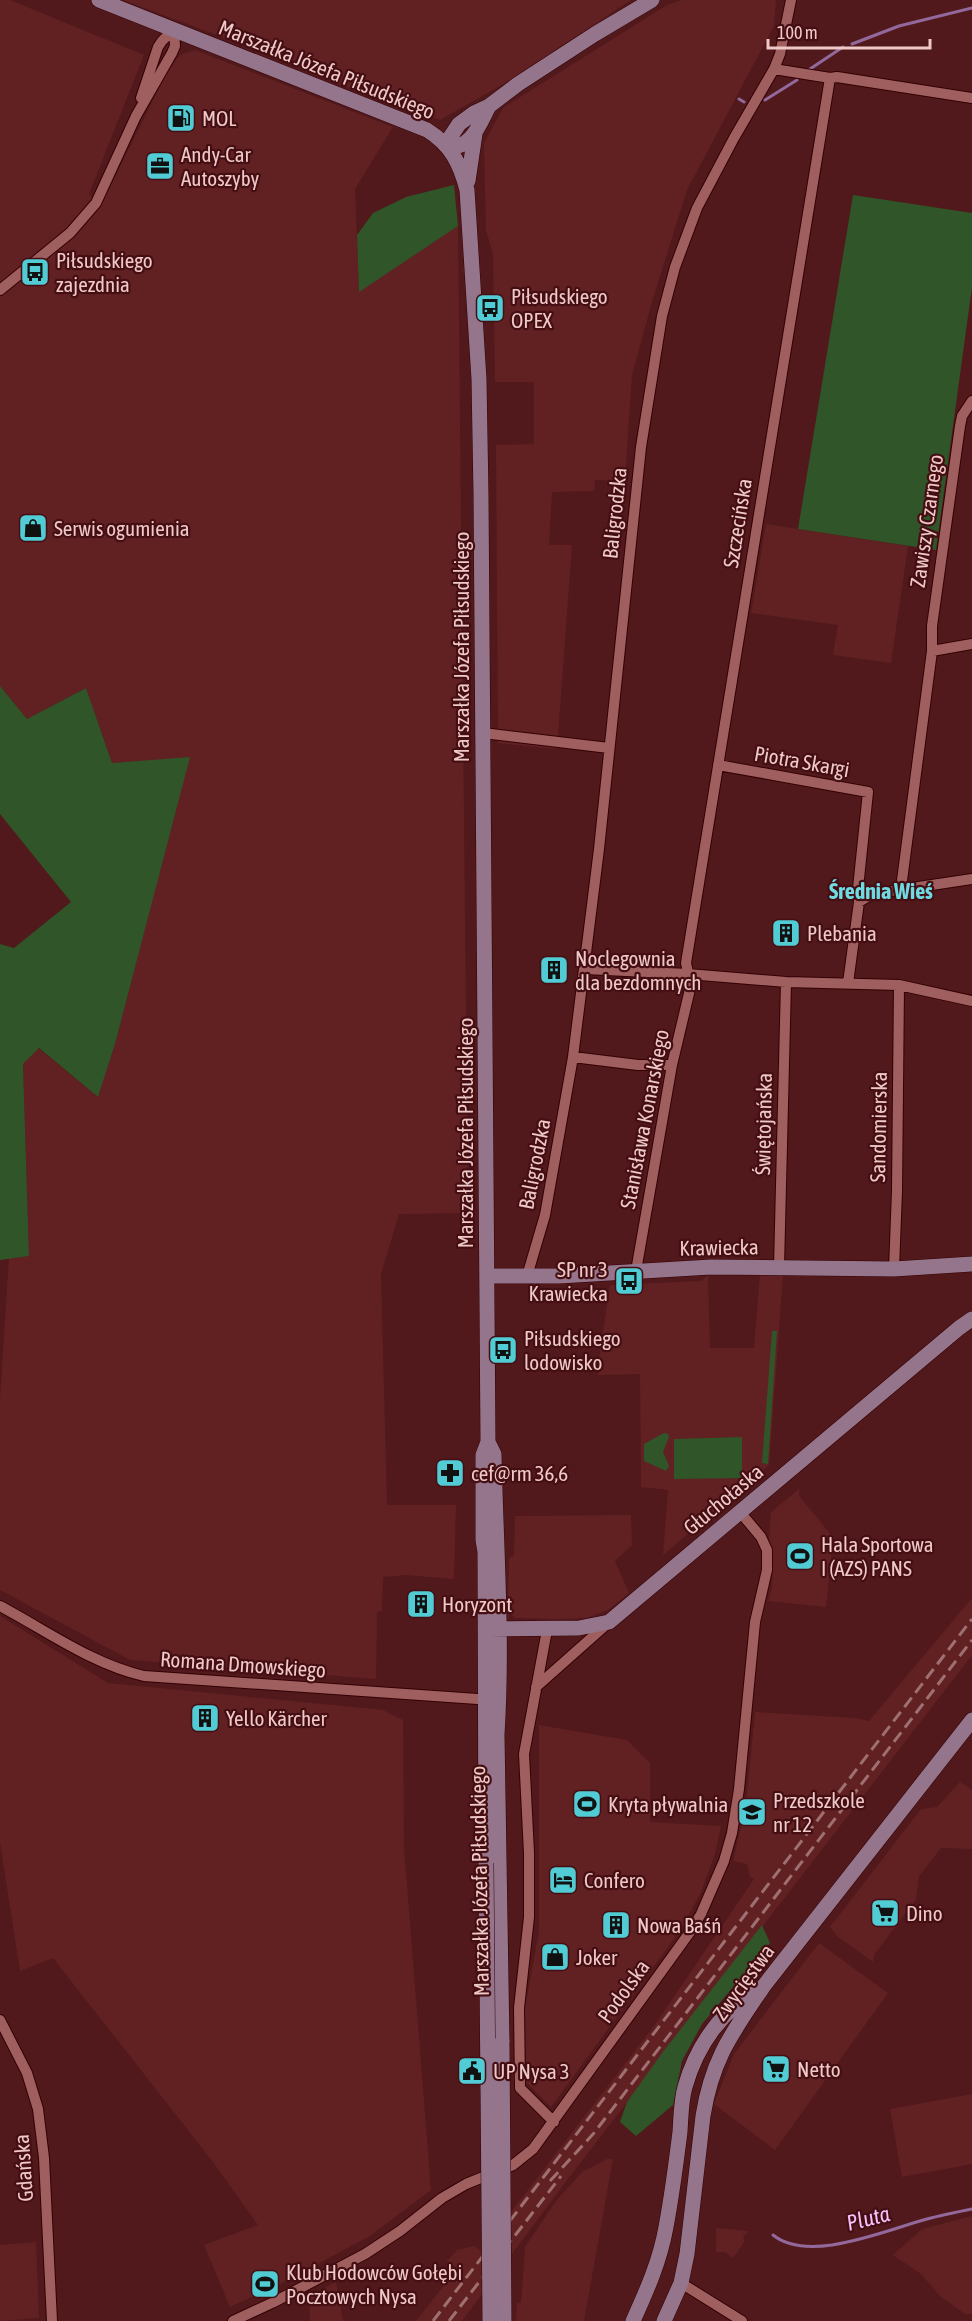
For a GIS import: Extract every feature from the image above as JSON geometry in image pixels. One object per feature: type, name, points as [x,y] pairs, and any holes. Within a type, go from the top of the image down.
[{"type":"main road","name":"Marszałka Józefa Piłsudskiego","points":[[99,0],[427,130],[448,148],[460,165],[467,190],[479,379],[483,733],[488,1442],[483,1455],[492,1629],[493,1700],[490,2321]]},
{"type":"main road","points":[[489,106],[475,134],[458,148],[448,148],[449,138],[459,124],[474,113],[489,106],[518,84],[652,0]]},
{"type":"main road","points":[[427,130],[459,124]]},
{"type":"main road","points":[[467,190],[475,134]]},
{"type":"main road","name":"Krawiecka","points":[[952,1267],[964,1263],[972,1264]]},
{"type":"main road","name":"Krawiecka","points":[[487,1276],[711,1267],[894,1269],[952,1267],[972,1272]]},
{"type":"main road","name":"Głuchołaska","points":[[959,1328],[972,1313]]},
{"type":"main road","name":"Głuchołaska","points":[[492,1629],[547,1630],[595,1626],[609,1622],[972,1319]]},
{"type":"main road","name":"Zwycięstwa","points":[[664,2321],[681,2283],[687,2254],[706,2095],[718,2058],[763,1987],[972,1720]]},
{"type":"main road","name":"Marszałka Józefa Piłsudskiego","points":[[493,1864],[504,2321]]},
{"type":"main road","points":[[633,2321],[656,2270],[666,2229],[685,2088],[700,2049],[718,2022],[744,1998],[763,1987]]},
{"type":"street","name":"Baligrodzka","points":[[527,1276],[545,1215],[573,1057],[585,969],[641,447],[662,316],[675,267],[697,208],[774,69],[785,33],[790,0]]},
{"type":"street","points":[[0,290],[70,232],[96,203],[136,116],[158,47],[162,41],[179,31]]},
{"type":"street","points":[[774,69],[972,98]]},
{"type":"street","name":"Szczecińska","points":[[688,974],[686,963],[830,78]]},
{"type":"street","name":"Zawiszy Czarnego","points":[[901,888],[932,651],[932,626],[955,457],[962,416],[972,401]]},
{"type":"street","points":[[932,651],[972,644]]},
{"type":"street","points":[[483,733],[609,748]]},
{"type":"street","name":"Piotra Skargi","points":[[718,765],[868,792],[858,888],[859,902],[848,983]]},
{"type":"street","points":[[859,902],[872,894],[901,888],[972,879]]},
{"type":"street","points":[[585,969],[786,982],[899,985],[972,1001]]},
{"type":"street","name":"Stanisława Konarskiego","points":[[636,1271],[672,1065],[691,985],[688,974]]},
{"type":"street","name":"Świętojańska","points":[[779,1267],[786,982]]},
{"type":"street","name":"Sandomierska","points":[[894,1269],[899,985]]},
{"type":"street","points":[[573,1057],[638,1065],[672,1065]]},
{"type":"street","name":"Podolska","points":[[233,2321],[365,2254],[400,2231],[442,2198],[466,2184],[513,2165],[533,2149],[690,1932],[717,1881],[727,1853],[739,1789],[755,1622],[767,1570],[767,1550],[761,1537],[740,1512]]},
{"type":"street","name":"Romana Dmowskiego","points":[[0,1606],[97,1661],[122,1671],[144,1676],[493,1700]]},
{"type":"street","points":[[536,1688],[609,1622]]},
{"type":"street","name":"Marszałka Józefa Piłsudskiego","points":[[547,1630],[524,1754],[529,1853],[529,1917],[519,2008],[520,2088],[554,2122]]},
{"type":"street","name":"Gdańska","points":[[0,2020],[27,2073],[38,2109],[44,2158],[52,2321]]},
{"type":"street","points":[[681,2283],[739,2320]]},
{"type":"shaded area","points":[[0,0],[10,0],[144,55],[89,194],[100,207],[167,72],[180,55],[195,50],[393,127],[355,189],[359,291],[458,226],[468,1213],[399,1214],[381,1274],[387,1505],[456,1505],[454,1579],[406,1575],[383,1577],[382,1611],[377,1612],[376,1679],[130,1660],[0,1590],[0,1400],[9,1258],[29,1256],[23,1064],[38,1048],[98,1097],[115,1044],[189,758],[112,763],[86,688],[27,719],[0,686]]},
{"type":"shaded area","points":[[123,0],[631,0],[510,80],[440,120],[311,74],[284,60]]},
{"type":"shaded area","points":[[682,0],[776,0],[774,26],[687,190],[632,375],[625,481],[595,480],[594,491],[552,492],[549,545],[572,545],[557,749],[498,743],[496,445],[534,444],[534,382],[495,382],[493,253],[486,231],[484,143],[503,108],[667,5]]},
{"type":"shaded area","points":[[766,524],[908,546],[891,663],[833,655],[838,625],[751,613]]},
{"type":"shaded area","points":[[708,1275],[710,1348],[754,1348],[760,1275],[783,1275],[769,1465],[663,1555],[668,1490],[641,1487],[640,1374],[598,1375],[610,1285],[701,1281]]},
{"type":"shaded area","name":"Hala Sportowa I (AZS) PANS","points":[[800,1488],[799,1496],[833,1537],[826,1607],[768,1601],[772,1589],[773,1563],[769,1540],[771,1512]]},
{"type":"shaded area","points":[[631,1515],[632,1545],[615,1561],[629,1593],[608,1610],[586,1618],[559,1619],[515,1618],[508,1611],[509,1558],[514,1555],[515,1516]]},
{"type":"shaded area","points":[[972,1598],[972,1655],[564,2184],[462,2321],[416,2321],[457,2269],[447,2261],[457,2250],[474,2246],[481,2251],[654,2026],[754,1879],[750,1877],[747,1864],[733,1861],[746,1805],[755,1712],[855,1718],[869,1721]]},
{"type":"shaded area","points":[[0,1616],[108,1683],[383,1710],[403,1720],[404,1847],[431,2190],[370,2236],[280,2284],[230,2307],[204,2245],[258,2225],[213,2162],[53,1958],[20,1971],[0,1842]]},
{"type":"shaded area","points":[[539,1725],[627,1740],[650,1763],[650,1822],[721,1826],[715,1854],[701,1892],[684,1925],[551,2107],[526,2082],[525,2008],[539,1931]]},
{"type":"shaded area","points":[[960,1782],[972,1790],[972,1849],[941,1848],[919,1876],[916,1899],[874,1955],[873,1962],[837,1936],[830,1927],[921,1809],[937,1807]]},
{"type":"shaded area","points":[[819,1943],[888,1993],[775,2150],[714,2104],[734,2054]]},
{"type":"shaded area","points":[[972,2094],[972,2164],[902,2177],[890,2109]]},
{"type":"shaded area","points":[[607,2159],[613,2159],[584,2321],[516,2321],[517,2303],[521,2303],[525,2247],[556,2201],[582,2172]]},
{"type":"shaded area","points":[[972,2216],[972,2314],[965,2314],[940,2296],[921,2274],[893,2255],[922,2229]]},
{"type":"shaded area","points":[[716,2228],[748,2231],[743,2238],[745,2241],[733,2258],[725,2252],[716,2252]]},
{"type":"shaded area","points":[[36,2242],[39,2318],[0,2321],[0,2245]]},
{"type":"shaded area","points":[[336,2282],[343,2321],[310,2321],[309,2296]]},
{"type":"green space","points":[[454,185],[458,226],[359,292],[357,235],[373,213],[406,197]]},
{"type":"green space","points":[[853,195],[972,213],[972,287],[936,550],[798,529]]},
{"type":"green space","points":[[0,686],[27,719],[86,688],[112,763],[190,757],[115,1044],[98,1097],[39,1048],[23,1064],[29,1256],[0,1260],[0,944],[14,948],[71,902],[0,814]]},
{"type":"green space","points":[[772,1331],[777,1331],[768,1464],[762,1463]]},
{"type":"green space","points":[[664,1433],[669,1437],[663,1452],[669,1466],[666,1471],[644,1461],[644,1444]]},
{"type":"green space","points":[[742,1437],[742,1478],[674,1479],[674,1439]]},
{"type":"green space","points":[[762,1925],[770,1943],[702,2024],[682,2061],[673,2105],[636,2136],[620,2122],[627,2102],[662,2053]]},
{"type":"waterway","points":[[852,44],[899,26],[972,8]]},
{"type":"waterway","points":[[810,69],[843,47]]},
{"type":"waterway","points":[[765,100],[797,80]]},
{"type":"waterway","points":[[739,99],[744,102]]},
{"type":"waterway","name":"Pluta","points":[[773,2235],[788,2243],[827,2246],[870,2237],[927,2219],[972,2209]]},
{"type":"railway","points":[[433,2321],[972,1619]]},
{"type":"railway","points":[[550,2181],[594,2133],[972,1640]]},
{"type":"railway","points":[[449,2321],[561,2176]]},
{"type":"place","name":"MOL","points":[[181,118]]},
{"type":"place","name":"Andy-Car Autoszyby","points":[[160,166]]},
{"type":"place","name":"Piłsudskiego zajezdnia","points":[[35,272]]},
{"type":"place","name":"Piłsudskiego OPEX","points":[[490,308]]},
{"type":"place","name":"Serwis ogumienia","points":[[33,528]]},
{"type":"place","name":"Plebania","points":[[786,933]]},
{"type":"place","name":"Noclegownia dla bezdomnych","points":[[554,970]]},
{"type":"place","name":"SP nr 3 Krawiecka","points":[[629,1281]]},
{"type":"place","name":"Piłsudskiego lodowisko","points":[[503,1350]]},
{"type":"place","name":"cef@rm 36,6","points":[[450,1473]]},
{"type":"place","name":"Hala Sportowa I (AZS) PANS","points":[[800,1556]]},
{"type":"place","name":"Horyzont","points":[[421,1604]]},
{"type":"place","name":"Yello Kärcher","points":[[205,1718]]},
{"type":"place","name":"Kryta pływalnia","points":[[587,1804]]},
{"type":"place","name":"Przedszkole nr 12","points":[[752,1812]]},
{"type":"place","name":"Confero","points":[[563,1880]]},
{"type":"place","name":"Dino","points":[[885,1913]]},
{"type":"place","name":"Nowa Baśń","points":[[616,1925]]},
{"type":"place","name":"Joker","points":[[555,1957]]},
{"type":"place","name":"Netto","points":[[776,2069]]},
{"type":"place","name":"UP Nysa 3","points":[[472,2071]]},
{"type":"place","name":"Klub Hodowców Gołębi Pocztowych Nysa","points":[[265,2284]]},
{"type":"district","name":"Średnia Wieś","points":[[881,891]]}]
